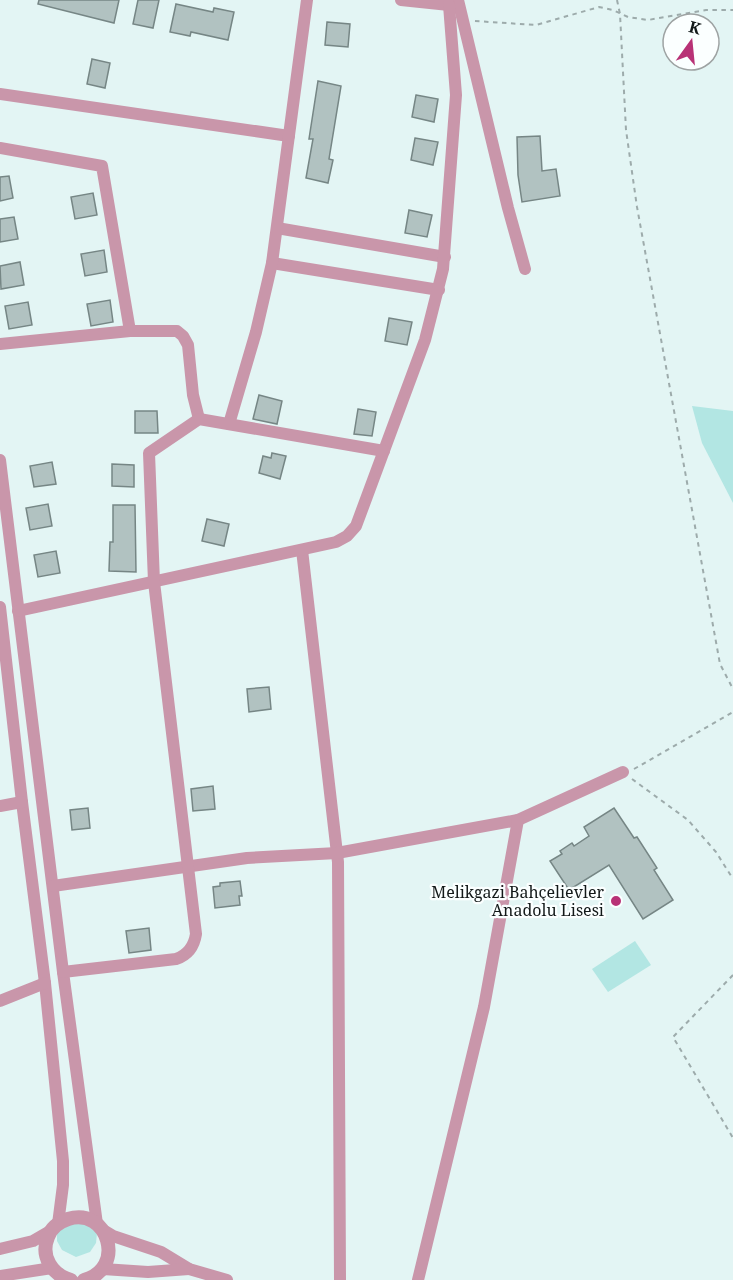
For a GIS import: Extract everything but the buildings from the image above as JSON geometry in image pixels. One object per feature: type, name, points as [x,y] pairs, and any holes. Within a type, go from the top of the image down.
[{"type":"street","points":[[229,424],[256,332],[272,263],[307,0]]},
{"type":"street","points":[[401,0],[455,3]]},
{"type":"street","points":[[455,3],[463,20],[525,269]]},
{"type":"street","points":[[18,612],[336,542],[351,532],[360,519],[425,340],[439,290],[445,257],[456,95],[455,3]]},
{"type":"street","points":[[0,94],[289,136]]},
{"type":"street","points":[[0,148],[102,166],[130,331]]},
{"type":"street","points":[[277,228],[445,257]]},
{"type":"street","points":[[272,263],[439,290]]},
{"type":"street","points":[[0,344],[130,331],[173,330],[183,336],[188,345],[193,395],[199,419]]},
{"type":"street","points":[[63,972],[176,959],[185,955],[192,947],[196,934],[154,582],[149,453],[199,419],[384,451]]},
{"type":"street","points":[[0,460],[63,972],[100,1227],[109,1245],[109,1253],[103,1269],[88,1280]]},
{"type":"street","points":[[302,550],[337,853],[340,1280]]},
{"type":"street","points":[[0,614],[45,983],[63,1161],[63,1185],[55,1227],[45,1245],[48,1261],[60,1276]]},
{"type":"street","points":[[53,886],[247,858],[337,853],[518,820],[624,773]]},
{"type":"street","points":[[0,806],[22,802]]},
{"type":"street","points":[[418,1280],[484,1007],[518,820]]},
{"type":"street","points":[[0,1001],[45,983]]},
{"type":"street","points":[[0,1249],[33,1241],[73,1217],[89,1220],[113,1236],[161,1252],[189,1269],[227,1280]]},
{"type":"street","points":[[103,1269],[148,1272],[189,1269]]},
{"type":"street","points":[[123,1280],[148,1272]]},
{"type":"street","points":[[0,1277],[60,1276]]},
{"type":"street","points":[[0,1277],[6,1280]]},
{"type":"path","points":[[617,0],[620,14],[627,130],[637,207],[720,664],[733,688]]},
{"type":"path","points":[[463,20],[536,25],[594,8],[606,8],[620,14],[648,20],[706,10],[733,10]]},
{"type":"path","points":[[733,712],[624,773],[688,820],[716,852],[733,879]]},
{"type":"path","points":[[733,975],[673,1037],[733,1138]]},
{"type":"shaded area","points":[[692,406],[733,411],[733,503],[702,443]]},
{"type":"shaded area","points":[[635,941],[651,965],[608,992],[592,969]]},
{"type":"shaded area","points":[[78,1217],[97,1233],[96,1243],[90,1252],[76,1257],[62,1250],[57,1241],[57,1231]]},
{"type":"place","name":"Melikgazi Bahçelievler Anadolu Lisesi","points":[[616,901]]}]
